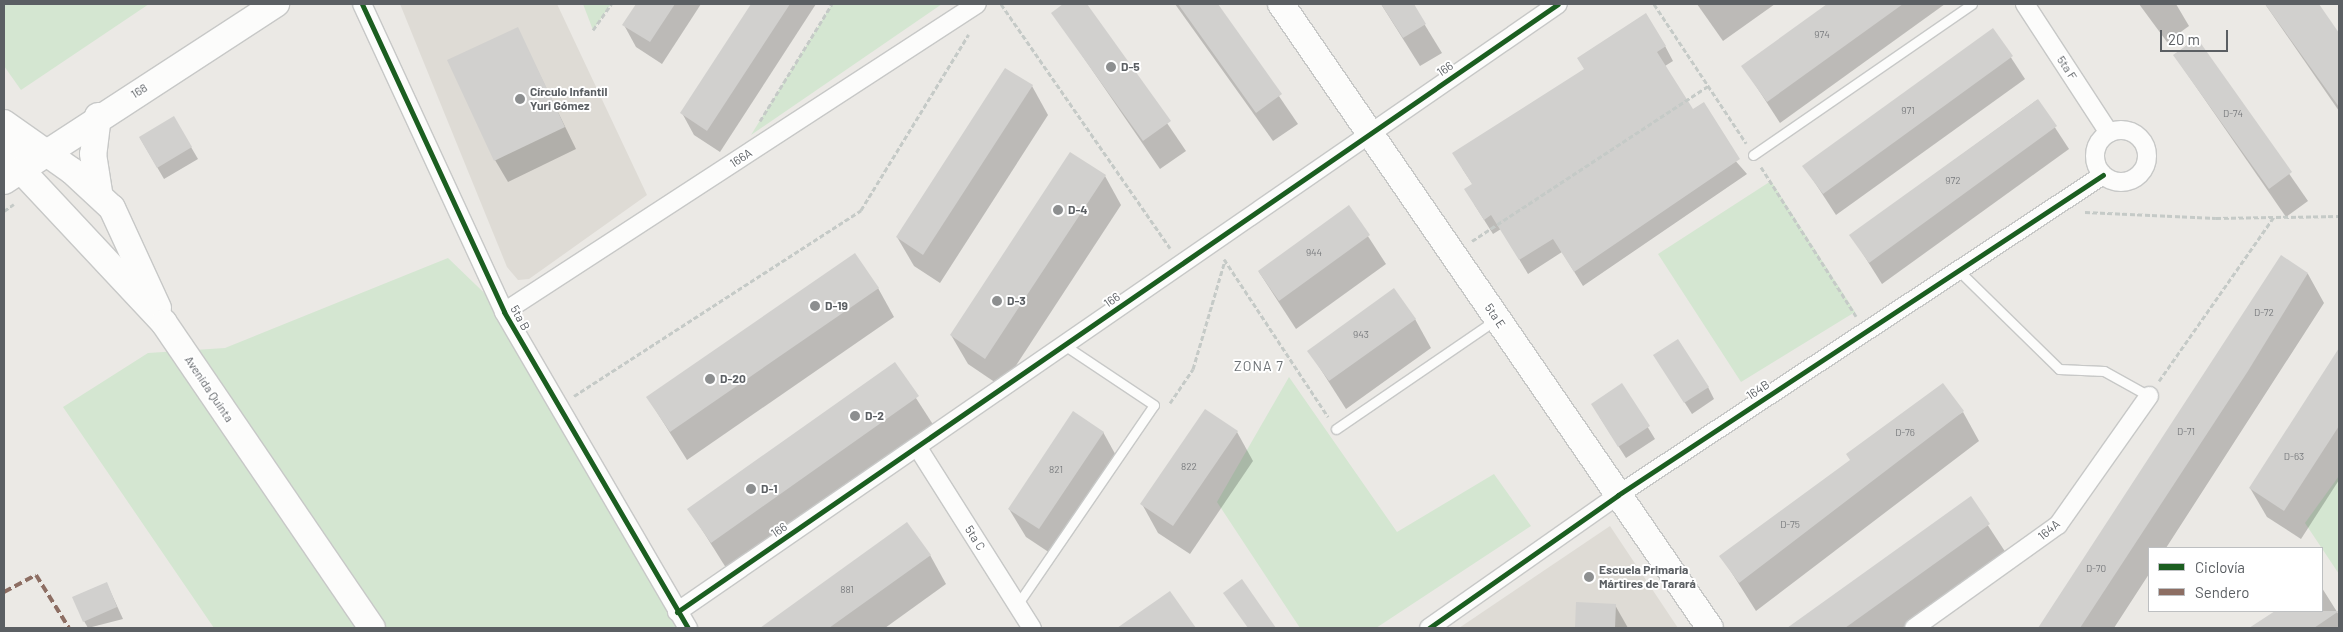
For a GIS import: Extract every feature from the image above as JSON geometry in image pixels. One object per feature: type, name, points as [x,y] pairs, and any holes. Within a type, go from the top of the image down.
[{"type":"street","name":"168","points":[[12,175],[98,116],[276,4]]},
{"type":"street","name":"5ta B","points":[[362,4],[504,312],[688,628]]},
{"type":"street","name":"166A","points":[[504,312],[977,4]]},
{"type":"street","name":"5ta E","points":[[1281,4],[1710,628]]},
{"type":"street","name":"5ta F","points":[[2026,4],[2109,133]]},
{"type":"street","name":"166","points":[[677,612],[918,448],[1370,133],[1546,7]]},
{"type":"street","points":[[98,116],[93,154],[99,193]]},
{"type":"street","points":[[4,123],[45,151],[99,193],[136,253],[164,323]]},
{"type":"street","points":[[2109,133],[2136,135],[2147,159],[2133,179],[2117,182],[2103,175],[2095,157],[2096,147],[2109,133]]},
{"type":"street","name":"Avenida Quinta","points":[[4,142],[12,175],[164,323],[372,628]]},
{"type":"street","name":"164B","points":[[1429,628],[1618,495],[1957,269],[2103,175]]},
{"type":"street","name":"164A","points":[[1914,628],[2058,525],[2149,396]]},
{"type":"street","name":"5ta C","points":[[918,448],[1032,628]]},
{"type":"lane","points":[[1753,155],[1972,4]]},
{"type":"lane","points":[[1957,269],[2059,369],[2104,371],[2149,396]]},
{"type":"lane","points":[[1336,429],[1497,319]]},
{"type":"lane","points":[[1017,605],[1154,405],[1064,346]]},
{"type":"path","points":[[593,30],[611,4]]},
{"type":"path","points":[[756,127],[832,4]]},
{"type":"path","points":[[1001,4],[1181,264]]},
{"type":"path","points":[[559,406],[861,210],[972,28]]},
{"type":"path","points":[[1453,254],[1708,86]]},
{"type":"path","points":[[2050,210],[2274,217],[2339,216]]},
{"type":"path","points":[[2149,396],[2274,217]]},
{"type":"path","points":[[1213,242],[1336,429]]},
{"type":"shaded area","name":"Círculo Infantil Yuri Gómez","points":[[400,4],[557,4],[647,195],[529,279],[518,280],[507,267]]},
{"type":"shaded area","name":"Escuela Primaria Mártires de Tarará","points":[[1610,526],[1678,628],[1459,628]]},
{"type":"green space","points":[[4,4],[149,4],[21,90],[4,66]]},
{"type":"green space","points":[[583,4],[611,4],[593,30]]},
{"type":"green space","points":[[832,4],[942,4],[751,135]]},
{"type":"green space","points":[[1771,181],[1855,312],[1741,382],[1658,254]]},
{"type":"green space","points":[[448,258],[504,312],[688,628],[214,628],[63,407],[148,353],[225,348]]},
{"type":"green space","points":[[1289,377],[1397,532],[1494,474],[1531,526],[1376,628],[1300,628],[1217,502]]},
{"type":"green space","points":[[2339,476],[2339,574],[2323,550],[2323,547],[2321,547],[2305,523]]},
{"type":"building","points":[[636,4],[675,4],[650,42],[622,25]]},
{"type":"building","points":[[751,4],[790,4],[707,131],[680,113]]},
{"type":"building","name":"D-5","points":[[1063,4],[1087,4],[1171,121],[1143,141],[1051,13]]},
{"type":"building","points":[[1178,4],[1218,4],[1282,94],[1256,113]]},
{"type":"building","points":[[1381,4],[1414,4],[1426,24],[1403,38]]},
{"type":"building","points":[[1827,4],[1903,4],[1767,102],[1741,66]]},
{"type":"building","points":[[2265,4],[2319,4],[2339,33],[2339,107]]},
{"type":"building","points":[[1646,13],[1666,46],[1657,52],[1693,109],[1704,102],[1740,159],[1574,272],[1553,239],[1519,260],[1491,215],[1484,220],[1464,189],[1472,184],[1452,153],[1584,69],[1577,58]]},
{"type":"building","points":[[518,27],[565,127],[494,161],[447,60]]},
{"type":"building","points":[[1993,28],[2013,56],[1823,194],[1802,166]]},
{"type":"building","points":[[2197,38],[2292,172],[2269,189],[2173,55]]},
{"type":"building","points":[[1005,68],[1033,85],[923,255],[896,237]]},
{"type":"building","points":[[2038,99],[2057,126],[1869,263],[1849,235]]},
{"type":"building","points":[[174,116],[192,147],[157,168],[139,137]]},
{"type":"building","points":[[1070,152],[1106,175],[985,359],[950,335]]},
{"type":"building","points":[[1349,205],[1370,235],[1279,301],[1258,271]]},
{"type":"building","points":[[855,253],[879,288],[670,432],[646,397]]},
{"type":"building","points":[[2281,255],[2308,273],[2248,371],[2080,628],[2038,628]]},
{"type":"building","points":[[1394,288],[1416,319],[1329,381],[1307,351]]},
{"type":"building","points":[[1678,339],[1709,387],[1684,403],[1653,355]]},
{"type":"building","points":[[2339,348],[2339,426],[2284,511],[2249,488]]},
{"type":"building","points":[[895,362],[919,396],[711,543],[687,509]]},
{"type":"building","points":[[1622,383],[1650,426],[1618,447],[1591,404]]},
{"type":"building","points":[[1943,383],[1964,411],[1739,583],[1719,556],[1850,460],[1846,454]]},
{"type":"building","points":[[1205,409],[1238,431],[1173,526],[1140,504]]},
{"type":"building","points":[[1073,411],[1104,432],[1039,529],[1008,509]]},
{"type":"building","points":[[1971,496],[1990,524],[1845,628],[1787,628]]},
{"type":"building","points":[[907,522],[931,555],[829,628],[760,628]]},
{"type":"building","points":[[1242,579],[1276,628],[1248,628],[1223,593]]},
{"type":"building","points":[[107,582],[117,607],[83,622],[72,597]]},
{"type":"building","points":[[1170,591],[1196,628],[1117,628]]},
{"type":"building","points":[[1576,602],[1616,604],[1615,628],[1575,628]]},
{"type":"building","points":[[2339,611],[2314,628],[2249,628],[2273,612]]},
{"type":"marked path","points":[[4,592],[36,575],[69,628]]},
{"type":"cycle path","points":[[362,4],[504,312],[688,628]]},
{"type":"cycle path","points":[[677,612],[1558,4]]},
{"type":"cycle path","points":[[1429,628],[1618,495],[2103,175]]},
{"type":"place","name":"D-5","points":[[1111,67]]},
{"type":"place","name":"Círculo Infantil Yuri Gómez","points":[[520,99]]},
{"type":"place","name":"D-4","points":[[1058,210]]},
{"type":"place","name":"D-3","points":[[997,301]]},
{"type":"place","name":"D-19","points":[[815,306]]},
{"type":"place","name":"D-20","points":[[710,379]]},
{"type":"place","name":"D-2","points":[[855,416]]},
{"type":"place","name":"D-1","points":[[751,489]]},
{"type":"place","name":"Escuela Primaria Mártires de Tarará","points":[[1589,577]]},
{"type":"district","name":"ZONA 7","points":[[1259,366]]}]
